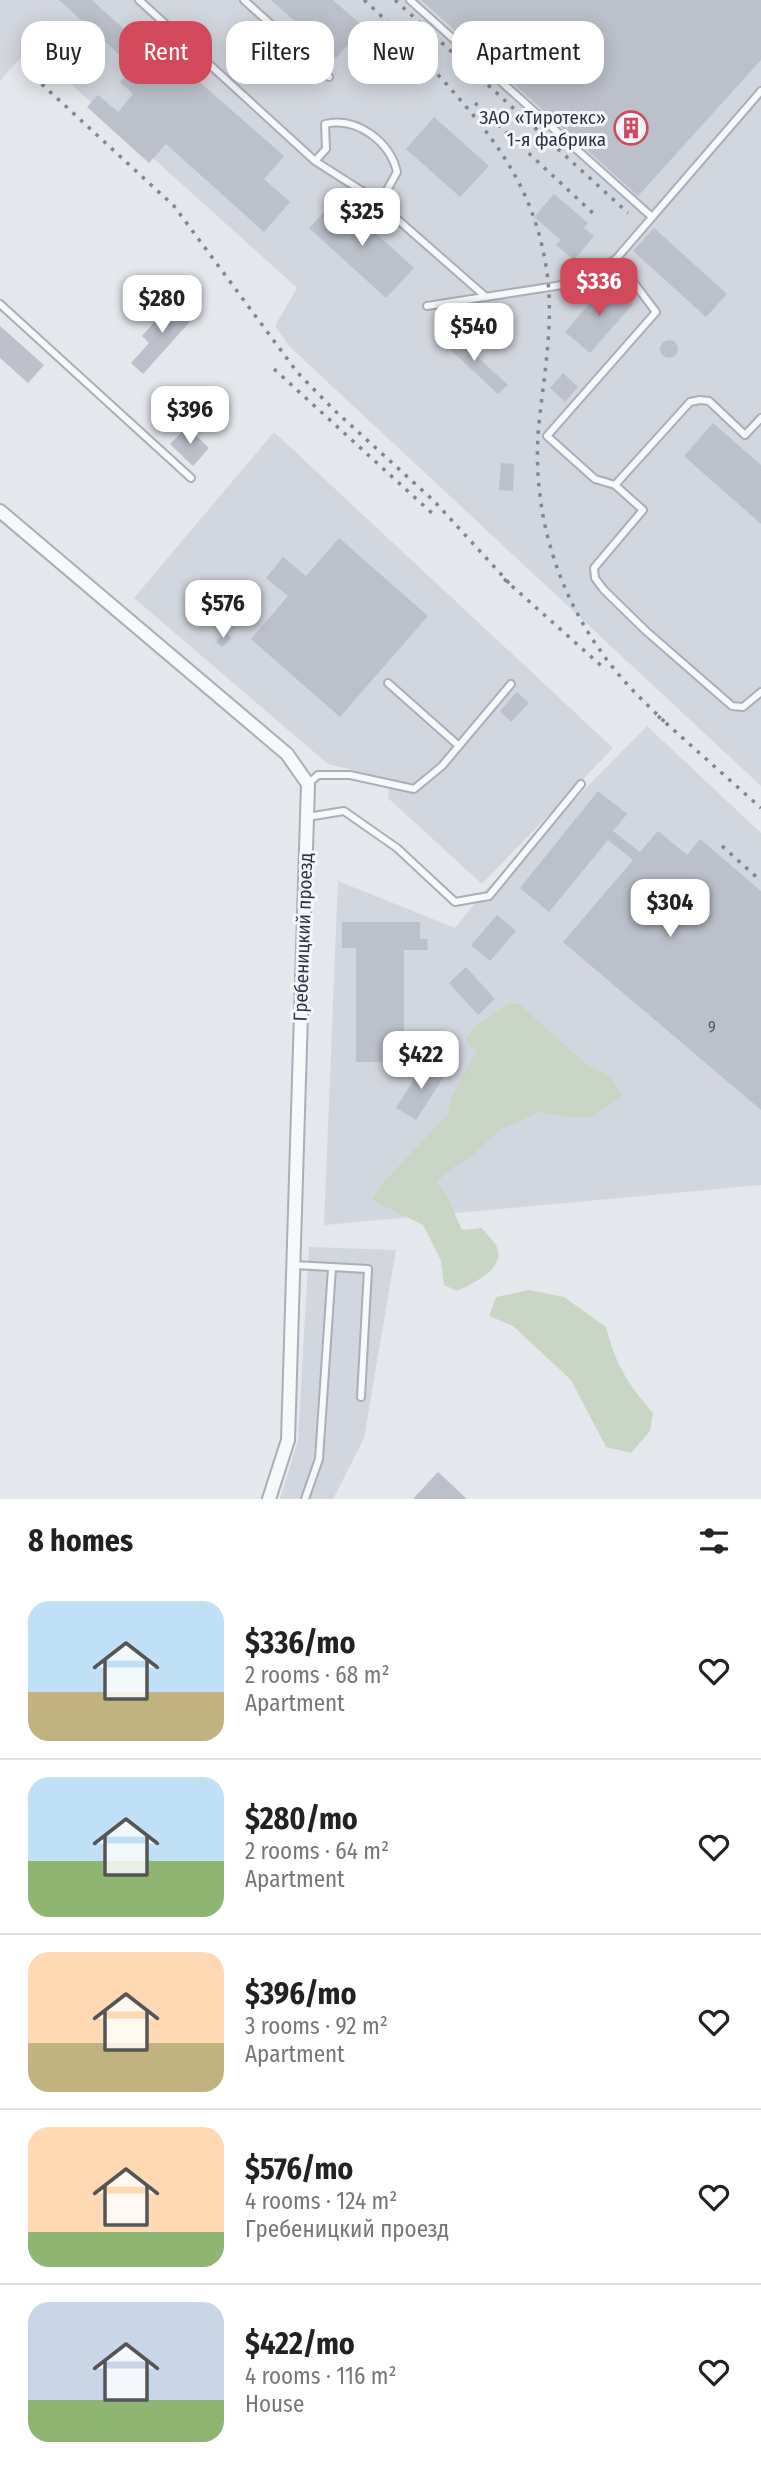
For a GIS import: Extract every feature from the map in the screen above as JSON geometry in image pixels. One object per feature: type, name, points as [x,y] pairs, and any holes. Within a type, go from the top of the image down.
[{"type":"street","points":[[0,510],[287,754],[308,784]]},
{"type":"street","name":"Гребеницкий проезд","points":[[269,1499],[288,1440],[308,784]]},
{"type":"lane","points":[[139,0],[315,161],[373,198],[485,297]]},
{"type":"lane","points":[[244,0],[267,21]]},
{"type":"lane","points":[[410,0],[652,217]]},
{"type":"lane","points":[[427,306],[575,283],[616,259],[761,91]]},
{"type":"lane","points":[[315,161],[326,149],[324,124],[336,121],[371,133],[394,158],[397,172],[386,192],[373,198]]},
{"type":"lane","points":[[616,259],[656,312],[547,436],[595,479],[615,485],[643,510],[594,568],[596,578],[604,590],[646,631],[732,706],[743,707],[761,692]]},
{"type":"lane","points":[[0,304],[191,478]]},
{"type":"lane","points":[[615,485],[691,402],[709,401],[745,435],[761,418]]},
{"type":"lane","points":[[388,684],[459,746]]},
{"type":"lane","points":[[308,784],[318,775],[350,775],[414,789],[442,766],[511,684]]},
{"type":"lane","points":[[307,817],[344,811],[397,848],[455,902],[489,896],[581,783]]},
{"type":"lane","points":[[294,1265],[368,1269],[360,1397]]},
{"type":"lane","points":[[305,1499],[319,1459],[332,1268]]},
{"type":"shaded area","points":[[0,0],[761,0],[761,786],[289,346],[275,326],[297,288],[71,84],[105,84],[105,21],[21,21],[21,57],[0,81]]},
{"type":"shaded area","points":[[274,432],[613,748],[482,884],[388,798],[390,779],[328,764],[134,598]]},
{"type":"shaded area","points":[[647,726],[761,833],[761,1185],[324,1225],[338,881],[455,928],[484,892]]},
{"type":"shaded area","points":[[309,1247],[396,1250],[364,1438],[333,1499],[280,1499],[298,1441]]},
{"type":"green space","points":[[508,1004],[519,1004],[585,1063],[611,1078],[623,1096],[590,1117],[574,1118],[539,1112],[498,1131],[469,1159],[453,1167],[437,1182],[447,1196],[462,1230],[482,1228],[498,1251],[498,1258],[490,1271],[457,1291],[444,1285],[441,1261],[423,1225],[372,1200],[380,1186],[447,1115],[452,1096],[477,1050],[469,1046],[466,1039],[470,1033]]},
{"type":"green space","points":[[529,1290],[564,1297],[606,1327],[624,1373],[653,1413],[650,1431],[631,1453],[606,1447],[571,1380],[513,1326],[489,1316],[496,1297]]},
{"type":"building","points":[[59,0],[92,0],[119,25],[119,54],[105,42],[105,21],[82,21]]},
{"type":"building","points":[[271,0],[333,0],[357,21],[348,21],[348,45],[336,58],[334,21],[295,21]]},
{"type":"building","name":"ЗАО «Тиротекс» 1-я фабрика","points":[[421,0],[761,0],[761,60],[638,196],[514,84],[604,84],[604,21],[452,21],[452,28]]},
{"type":"building","points":[[122,84],[202,84],[284,156],[264,179],[290,202],[264,232],[166,144],[149,163],[87,107],[98,95],[118,112],[133,94]]},
{"type":"building","points":[[434,117],[489,166],[460,197],[406,149]]},
{"type":"building","points":[[554,194],[588,223],[584,228],[594,236],[574,260],[556,245],[561,240],[534,217]]},
{"type":"building","points":[[337,198],[414,268],[386,298],[309,228]]},
{"type":"building","points":[[654,228],[727,294],[706,317],[633,251]]},
{"type":"building","points":[[608,282],[633,304],[590,353],[565,332]]},
{"type":"building","points":[[172,302],[178,308],[181,305],[194,317],[143,374],[131,363],[149,343],[142,336]]},
{"type":"building","points":[[0,326],[44,365],[28,383],[0,358]]},
{"type":"building","points":[[449,331],[508,385],[498,394],[440,340]]},
{"type":"building","points":[[669,340],[677,345],[678,349],[673,357],[669,358],[661,353],[660,349],[665,341]]},
{"type":"building","points":[[563,373],[578,387],[565,402],[550,388]]},
{"type":"building","points":[[713,423],[761,465],[761,524],[684,456]]},
{"type":"building","points":[[187,427],[209,448],[193,466],[170,444]]},
{"type":"building","points":[[501,463],[514,464],[513,491],[499,490]]},
{"type":"building","points":[[339,538],[428,616],[340,717],[251,639],[288,596],[266,578],[283,557],[306,576]]},
{"type":"building","points":[[224,632],[231,638],[222,647],[216,642]]},
{"type":"building","points":[[517,692],[529,703],[511,722],[500,711]]},
{"type":"building","points":[[598,791],[627,814],[613,831],[640,852],[658,831],[687,855],[700,839],[761,891],[761,1110],[563,942],[633,860],[608,840],[549,912],[520,888]]},
{"type":"building","points":[[497,915],[516,931],[490,961],[471,945]]},
{"type":"building","points":[[342,922],[420,922],[420,939],[427,939],[428,950],[404,950],[404,1062],[356,1062],[356,948],[342,948]]},
{"type":"building","points":[[466,967],[495,999],[478,1015],[449,983]]},
{"type":"building","points":[[425,1062],[445,1075],[416,1120],[396,1108]]},
{"type":"building","points":[[438,1472],[467,1499],[413,1499]]},
{"type":"railway","points":[[364,0],[442,79],[476,119],[506,160],[529,204],[544,255],[549,297],[548,339],[537,453],[543,514],[550,544],[559,573],[585,627],[616,672],[666,723]]},
{"type":"railway","points":[[395,0],[628,213]]},
{"type":"railway","points":[[42,84],[174,206],[297,372],[333,409],[434,501],[510,584]]},
{"type":"railway","points":[[475,103],[596,216]]},
{"type":"railway","points":[[274,369],[434,515]]},
{"type":"railway","points":[[504,579],[606,670]]},
{"type":"railway","points":[[658,716],[761,808]]},
{"type":"railway","points":[[722,846],[761,881]]},
{"type":"place","name":"ЗАО «Тиротекс» 1-я фабрика","points":[[631,128]]}]
